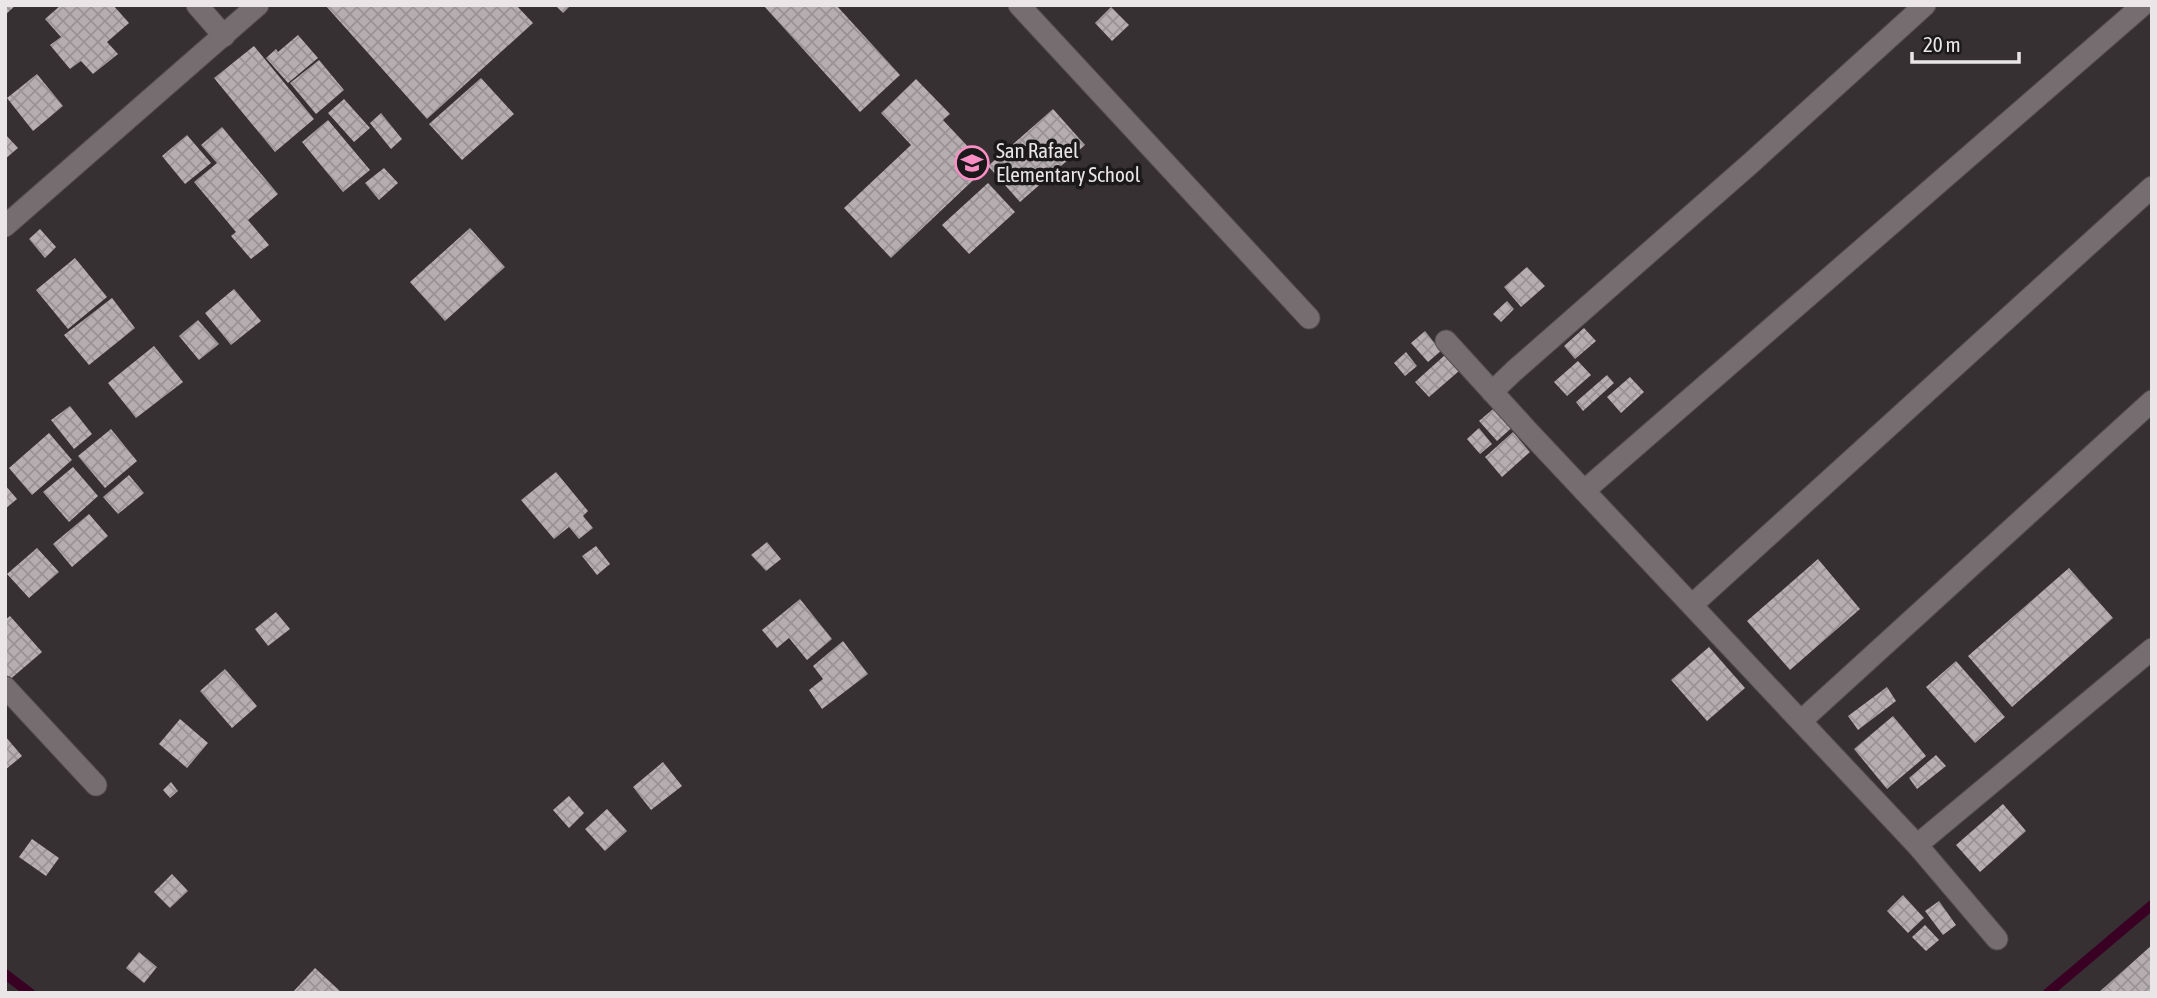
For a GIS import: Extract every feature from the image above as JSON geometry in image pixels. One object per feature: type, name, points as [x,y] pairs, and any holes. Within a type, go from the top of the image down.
[{"type":"street","points":[[197,5],[224,36]]},
{"type":"street","points":[[5,226],[258,5]]},
{"type":"street","points":[[1019,5],[1309,318]]},
{"type":"street","points":[[1492,392],[1925,5]]},
{"type":"street","points":[[1584,491],[2143,5]]},
{"type":"street","points":[[1692,605],[2152,187]]},
{"type":"street","points":[[1446,341],[1917,845],[1997,939]]},
{"type":"street","points":[[1801,721],[2152,401]]},
{"type":"street","points":[[1917,845],[2152,649]]},
{"type":"street","points":[[5,687],[96,785]]},
{"type":"building","points":[[5,5],[16,5],[5,15]]},
{"type":"building","points":[[61,5],[113,5],[129,23],[107,42],[118,54],[93,74],[81,61],[70,69],[50,45],[61,37],[45,19]]},
{"type":"building","points":[[325,5],[516,5],[533,23],[427,119]]},
{"type":"building","points":[[555,5],[571,5],[563,13]]},
{"type":"building","points":[[763,5],[836,5],[900,75],[860,112]]},
{"type":"building","points":[[1111,7],[1129,25],[1112,41],[1095,23]]},
{"type":"building","points":[[298,35],[318,58],[288,83],[266,58],[276,49],[278,52]]},
{"type":"building","points":[[254,46],[314,119],[275,152],[214,78]]},
{"type":"building","points":[[319,60],[344,90],[316,114],[290,83]]},
{"type":"building","points":[[37,74],[63,106],[33,131],[7,98]]},
{"type":"building","points":[[481,78],[514,114],[462,160],[429,124]]},
{"type":"building","points":[[916,79],[950,114],[943,120],[987,167],[891,258],[844,208],[911,145],[881,113]]},
{"type":"building","points":[[344,99],[370,128],[354,142],[328,113]]},
{"type":"building","points":[[1053,109],[1085,145],[1020,202],[988,166]]},
{"type":"building","points":[[381,113],[402,139],[391,149],[370,123]]},
{"type":"building","points":[[328,120],[370,170],[343,192],[302,142]]},
{"type":"building","points":[[222,127],[278,194],[248,220],[269,245],[251,259],[231,236],[236,232],[194,182],[217,163],[201,145]]},
{"type":"building","points":[[5,134],[18,148],[5,159]]},
{"type":"building","points":[[187,135],[211,163],[185,184],[162,156]]},
{"type":"building","points":[[384,168],[398,183],[379,200],[365,183]]},
{"type":"building","points":[[988,183],[1015,212],[969,254],[942,225]]},
{"type":"building","points":[[470,228],[505,267],[445,321],[410,282]]},
{"type":"building","points":[[40,229],[56,247],[45,258],[29,239]]},
{"type":"building","points":[[75,258],[107,297],[68,329],[36,290]]},
{"type":"building","points":[[1527,267],[1545,286],[1521,307],[1504,287]]},
{"type":"building","points":[[234,289],[261,321],[231,345],[205,313]]},
{"type":"building","points":[[112,298],[135,328],[89,365],[64,335]]},
{"type":"building","points":[[1507,301],[1514,309],[1501,322],[1493,314]]},
{"type":"building","points":[[198,320],[219,344],[199,360],[179,336]]},
{"type":"building","points":[[1584,328],[1596,341],[1575,359],[1564,346]]},
{"type":"building","points":[[1425,331],[1441,351],[1428,362],[1411,343]]},
{"type":"building","points":[[154,346],[183,382],[136,418],[108,383]]},
{"type":"building","points":[[1406,352],[1417,366],[1405,376],[1394,363]]},
{"type":"building","points":[[1445,355],[1459,371],[1429,397],[1415,382]]},
{"type":"building","points":[[1578,361],[1591,375],[1567,396],[1554,382]]},
{"type":"building","points":[[1607,375],[1614,383],[1583,411],[1576,402]]},
{"type":"building","points":[[1630,377],[1644,392],[1621,413],[1607,397]]},
{"type":"building","points":[[1499,404],[1516,424],[1497,441],[1479,421]]},
{"type":"building","points":[[70,406],[92,434],[74,449],[51,420]]},
{"type":"building","points":[[1479,428],[1492,444],[1480,454],[1467,439]]},
{"type":"building","points":[[111,429],[137,461],[105,488],[78,456]]},
{"type":"building","points":[[1513,432],[1530,452],[1502,477],[1485,457]]},
{"type":"building","points":[[49,433],[72,460],[32,495],[9,468]]},
{"type":"building","points":[[73,467],[98,496],[69,522],[43,492]]},
{"type":"building","points":[[556,472],[588,511],[583,516],[593,528],[579,539],[569,527],[554,539],[521,500]]},
{"type":"building","points":[[129,475],[144,493],[118,514],[103,497]]},
{"type":"building","points":[[5,485],[17,499],[5,509]]},
{"type":"building","points":[[89,514],[108,536],[72,567],[53,544]]},
{"type":"building","points":[[767,542],[781,559],[766,571],[751,555]]},
{"type":"building","points":[[596,546],[610,564],[597,575],[582,556]]},
{"type":"building","points":[[37,548],[59,572],[29,598],[7,574]]},
{"type":"building","points":[[1818,559],[1860,609],[1790,670],[1747,621]]},
{"type":"building","points":[[2069,568],[2113,618],[2012,707],[1968,656]]},
{"type":"building","points":[[800,599],[832,639],[807,660],[789,638],[777,648],[762,630]]},
{"type":"building","points":[[276,612],[290,629],[268,646],[255,629]]},
{"type":"building","points":[[10,616],[42,652],[7,682],[5,620]]},
{"type":"building","points":[[843,641],[868,674],[822,709],[809,690],[823,679],[813,666]]},
{"type":"building","points":[[1709,647],[1745,688],[1707,721],[1671,680]]},
{"type":"building","points":[[1956,661],[2005,717],[1975,743],[1926,687]]},
{"type":"building","points":[[225,669],[257,706],[232,728],[200,691]]},
{"type":"building","points":[[1887,687],[1896,701],[1858,730],[1848,716]]},
{"type":"building","points":[[1893,716],[1926,756],[1887,789],[1854,749]]},
{"type":"building","points":[[180,719],[208,743],[187,768],[159,744]]},
{"type":"building","points":[[5,736],[22,756],[5,770]]},
{"type":"building","points":[[1936,755],[1946,766],[1917,789],[1909,778]]},
{"type":"building","points":[[663,762],[682,786],[651,810],[633,787]]},
{"type":"building","points":[[171,782],[178,791],[170,798],[163,790]]},
{"type":"building","points":[[569,796],[584,813],[569,828],[553,810]]},
{"type":"building","points":[[2003,804],[2026,831],[1980,872],[1956,845]]},
{"type":"building","points":[[607,809],[627,831],[605,851],[585,829]]},
{"type":"building","points":[[32,839],[59,858],[46,876],[19,857]]},
{"type":"building","points":[[172,874],[188,891],[170,908],[154,892]]},
{"type":"building","points":[[1903,895],[1924,918],[1908,933],[1887,911]]},
{"type":"building","points":[[1939,901],[1956,925],[1943,935],[1925,911]]},
{"type":"building","points":[[1925,925],[1939,940],[1926,951],[1912,937]]},
{"type":"building","points":[[2152,945],[2152,993],[2098,993]]},
{"type":"building","points":[[139,952],[157,967],[144,983],[126,968]]},
{"type":"building","points":[[315,968],[342,993],[292,993]]},
{"type":"waterway","points":[[2048,993],[2152,905]]},
{"type":"waterway","points":[[5,974],[30,993]]},
{"type":"place","name":"San Rafael Elementary School","points":[[972,163]]}]
